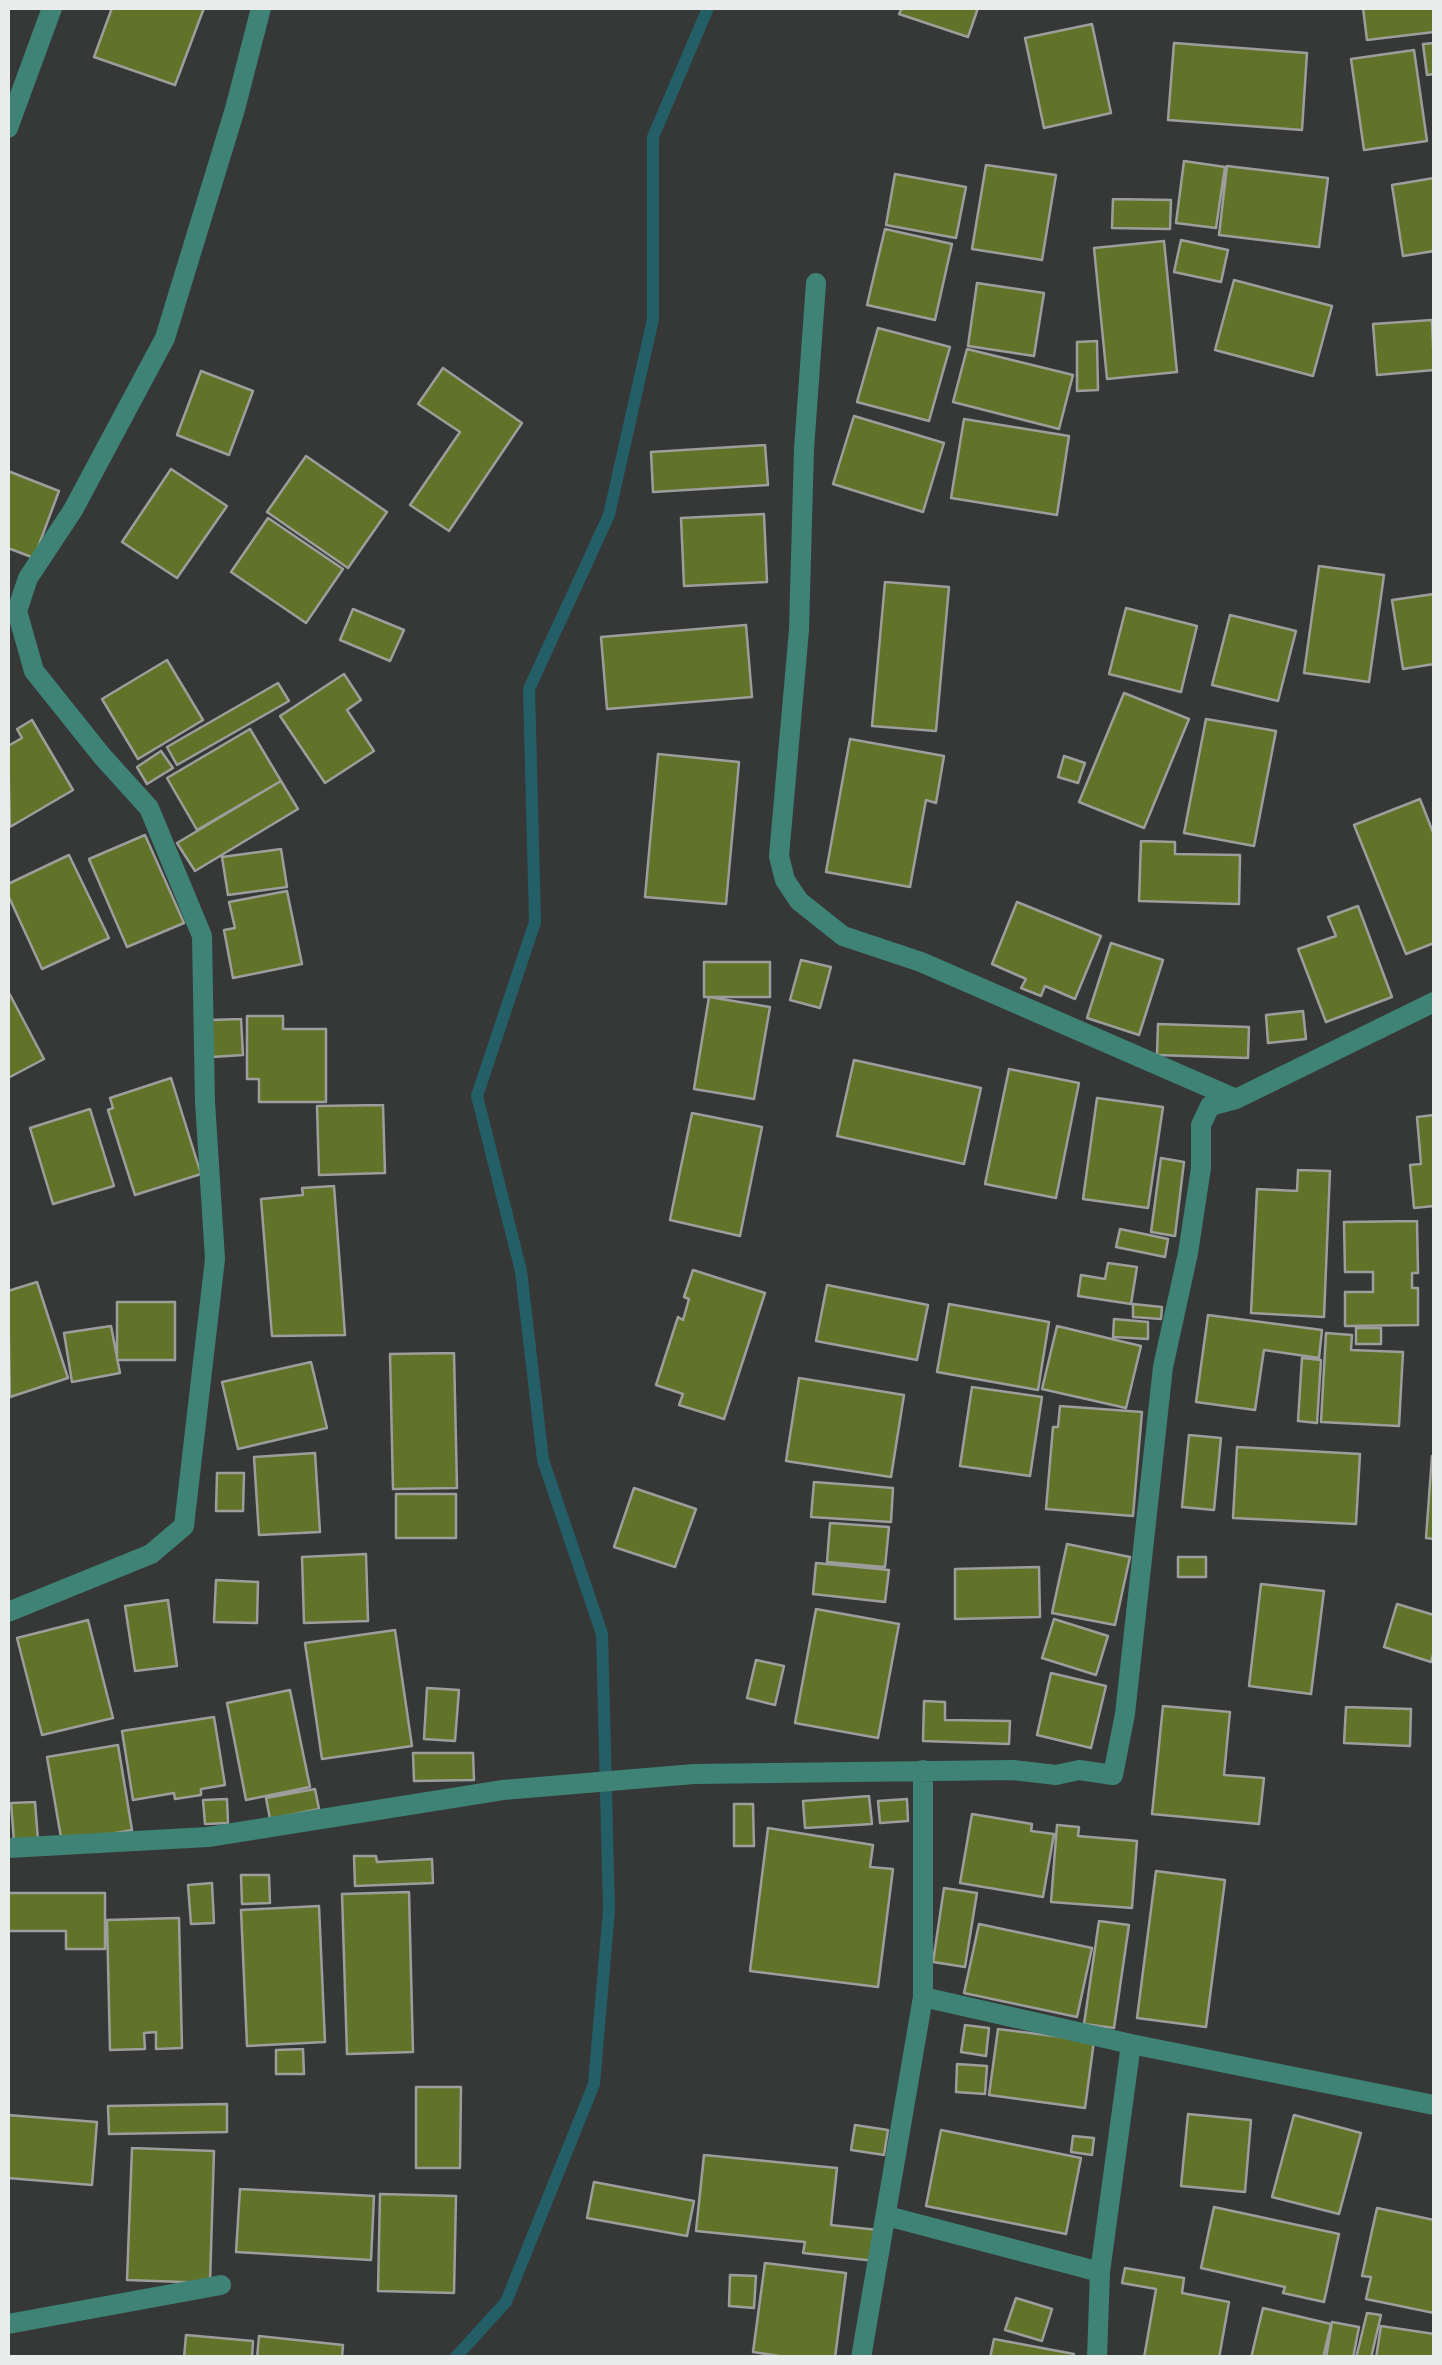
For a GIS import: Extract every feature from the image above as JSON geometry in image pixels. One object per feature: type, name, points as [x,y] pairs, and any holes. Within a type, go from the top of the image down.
[{"type":"street","points":[[8,128],[52,8]]},
{"type":"street","points":[[8,1612],[151,1554],[184,1526],[215,1259],[205,1102],[202,936],[149,808],[34,671],[16,610],[28,578],[73,510],[165,338],[235,109],[261,8]]},
{"type":"street","points":[[816,283],[804,449],[798,630],[779,856],[785,880],[799,901],[843,936],[920,962],[1236,1099]]},
{"type":"street","points":[[8,1848],[208,1836],[503,1790],[694,1774],[1013,1770],[1056,1775],[1079,1770],[1113,1775],[1125,1714],[1163,1367],[1202,1168],[1201,1125],[1210,1106],[1236,1099],[1434,1002]]},
{"type":"street","points":[[861,2358],[923,1997],[923,1770]]},
{"type":"street","points":[[923,1997],[1434,2106]]},
{"type":"street","points":[[1097,2358],[1100,2272],[1131,2044]]},
{"type":"street","points":[[886,2216],[1100,2272]]},
{"type":"street","points":[[8,2324],[221,2285]]},
{"type":"building","points":[[112,8],[204,8],[175,85],[94,57]]},
{"type":"building","points":[[902,8],[978,8],[968,37],[899,14]]},
{"type":"building","points":[[1363,8],[1434,8],[1434,32],[1367,40]]},
{"type":"building","points":[[1092,24],[1111,113],[1044,128],[1025,38]]},
{"type":"building","points":[[1174,43],[1307,53],[1302,130],[1168,120]]},
{"type":"building","points":[[1434,43],[1434,74],[1427,75],[1423,44]]},
{"type":"building","points":[[1414,50],[1427,141],[1364,150],[1351,59]]},
{"type":"building","points":[[1184,161],[1225,167],[1216,228],[1176,223]]},
{"type":"building","points":[[986,165],[1056,175],[1042,260],[972,249]]},
{"type":"building","points":[[1227,166],[1328,178],[1319,247],[1219,235]]},
{"type":"building","points":[[895,174],[966,187],[956,238],[886,225]]},
{"type":"building","points":[[1434,178],[1434,251],[1403,256],[1392,185]]},
{"type":"building","points":[[1113,199],[1171,200],[1170,229],[1112,228]]},
{"type":"building","points":[[885,229],[952,244],[935,320],[867,305]]},
{"type":"building","points":[[1181,240],[1228,250],[1221,282],[1174,272]]},
{"type":"building","points":[[1164,241],[1177,372],[1107,379],[1094,248]]},
{"type":"building","points":[[1234,280],[1332,306],[1313,376],[1215,350]]},
{"type":"building","points":[[977,283],[1044,293],[1034,356],[968,346]]},
{"type":"building","points":[[1432,320],[1434,370],[1377,375],[1373,324]]},
{"type":"building","points":[[878,328],[950,347],[929,421],[857,402]]},
{"type":"building","points":[[1097,341],[1098,390],[1077,391],[1077,342]]},
{"type":"building","points":[[967,349],[1073,375],[1059,429],[953,402]]},
{"type":"building","points":[[443,368],[522,423],[449,531],[410,505],[460,432],[418,404]]},
{"type":"building","points":[[201,371],[253,391],[229,455],[177,435]]},
{"type":"building","points":[[854,416],[944,443],[923,512],[833,484]]},
{"type":"building","points":[[964,419],[1069,436],[1057,515],[951,498]]},
{"type":"building","points":[[765,445],[768,485],[653,492],[651,452]]},
{"type":"building","points":[[306,456],[387,512],[348,568],[267,512]]},
{"type":"building","points":[[171,469],[227,506],[177,578],[122,542]]},
{"type":"building","points":[[8,471],[59,491],[34,558],[8,548]]},
{"type":"building","points":[[764,514],[767,582],[684,586],[681,518]]},
{"type":"building","points":[[268,518],[343,569],[306,623],[231,572]]},
{"type":"building","points":[[1319,566],[1384,575],[1369,682],[1304,673]]},
{"type":"building","points":[[885,582],[949,587],[936,731],[872,726]]},
{"type":"building","points":[[1434,594],[1434,664],[1403,669],[1392,600]]},
{"type":"building","points":[[1126,608],[1197,626],[1181,692],[1109,674]]},
{"type":"building","points":[[353,609],[404,630],[390,661],[340,640]]},
{"type":"building","points":[[1230,615],[1296,631],[1278,701],[1212,685]]},
{"type":"building","points":[[746,625],[752,697],[607,709],[601,637]]},
{"type":"building","points":[[167,660],[203,720],[138,759],[102,699]]},
{"type":"building","points":[[344,674],[361,700],[347,710],[374,751],[325,783],[280,716]]},
{"type":"building","points":[[278,683],[289,701],[177,765],[167,747]]},
{"type":"building","points":[[1124,693],[1189,719],[1144,828],[1079,802]]},
{"type":"building","points":[[1206,719],[1276,731],[1254,846],[1184,833]]},
{"type":"building","points":[[32,720],[73,790],[10,827],[8,746],[22,738],[17,729]]},
{"type":"building","points":[[250,729],[281,781],[197,830],[167,778]]},
{"type":"building","points":[[850,739],[944,756],[936,803],[926,800],[910,887],[826,872]]},
{"type":"building","points":[[161,751],[173,768],[147,784],[137,767]]},
{"type":"building","points":[[658,754],[739,762],[726,904],[645,897]]},
{"type":"building","points":[[1064,756],[1085,763],[1078,783],[1058,777]]},
{"type":"building","points":[[281,781],[298,809],[195,871],[177,843]]},
{"type":"building","points":[[1420,799],[1434,835],[1434,943],[1406,954],[1354,825]]},
{"type":"building","points":[[145,835],[184,923],[127,947],[89,859]]},
{"type":"building","points":[[1141,841],[1175,842],[1175,854],[1240,855],[1239,904],[1139,901]]},
{"type":"building","points":[[281,849],[287,887],[228,895],[222,857]]},
{"type":"building","points":[[69,855],[109,938],[42,969],[8,895],[8,884]]},
{"type":"building","points":[[287,891],[302,964],[233,978],[224,930],[235,928],[229,902]]},
{"type":"building","points":[[1017,902],[1101,936],[1075,999],[1045,986],[1041,996],[1021,988],[1026,979],[992,964]]},
{"type":"building","points":[[1358,906],[1392,997],[1326,1022],[1298,949],[1336,936],[1328,917]]},
{"type":"building","points":[[1111,943],[1163,960],[1139,1035],[1087,1018]]},
{"type":"building","points":[[801,960],[831,967],[820,1008],[790,1000]]},
{"type":"building","points":[[704,962],[770,962],[770,997],[704,997]]},
{"type":"building","points":[[8,991],[44,1059],[8,1078]]},
{"type":"building","points":[[709,997],[770,1007],[754,1099],[694,1089]]},
{"type":"building","points":[[1303,1011],[1306,1039],[1268,1043],[1266,1015]]},
{"type":"building","points":[[247,1016],[283,1016],[283,1029],[326,1029],[326,1102],[259,1102],[259,1079],[247,1079]]},
{"type":"building","points":[[241,1019],[243,1055],[212,1057],[210,1020]]},
{"type":"building","points":[[1158,1024],[1249,1027],[1248,1058],[1157,1055]]},
{"type":"building","points":[[854,1060],[981,1088],[964,1164],[837,1136]]},
{"type":"building","points":[[1009,1069],[1079,1083],[1056,1198],[985,1184]]},
{"type":"building","points":[[171,1078],[201,1174],[135,1195],[108,1110],[113,1108],[110,1098]]},
{"type":"building","points":[[1097,1098],[1163,1107],[1148,1208],[1083,1199]]},
{"type":"building","points":[[383,1105],[385,1173],[319,1175],[317,1106]]},
{"type":"building","points":[[90,1109],[114,1186],[53,1204],[30,1128]]},
{"type":"building","points":[[692,1113],[762,1127],[740,1236],[670,1220]]},
{"type":"building","points":[[1434,1115],[1434,1206],[1414,1208],[1410,1165],[1421,1164],[1417,1117]]},
{"type":"building","points":[[1161,1158],[1184,1162],[1175,1236],[1151,1232]]},
{"type":"building","points":[[1298,1170],[1330,1171],[1324,1317],[1251,1313],[1257,1189],[1297,1191]]},
{"type":"building","points":[[334,1186],[345,1335],[272,1336],[261,1199],[303,1195],[302,1188]]},
{"type":"building","points":[[1417,1221],[1418,1273],[1412,1273],[1412,1288],[1418,1288],[1418,1325],[1345,1326],[1345,1292],[1373,1292],[1373,1272],[1345,1272],[1344,1222]]},
{"type":"building","points":[[1120,1229],[1168,1239],[1165,1257],[1116,1247]]},
{"type":"building","points":[[1108,1263],[1137,1267],[1131,1304],[1078,1296],[1081,1275],[1105,1279]]},
{"type":"building","points":[[693,1270],[765,1293],[724,1419],[679,1405],[683,1394],[656,1385],[678,1317],[683,1320],[689,1299],[684,1297]]},
{"type":"building","points":[[37,1282],[68,1378],[10,1397],[8,1291]]},
{"type":"building","points":[[827,1285],[928,1305],[917,1360],[816,1341]]},
{"type":"building","points":[[117,1302],[175,1302],[175,1360],[117,1360]]},
{"type":"building","points":[[949,1304],[1049,1322],[1038,1390],[937,1372]]},
{"type":"building","points":[[1133,1304],[1162,1307],[1161,1319],[1133,1317]]},
{"type":"building","points":[[1208,1315],[1322,1330],[1319,1358],[1264,1350],[1255,1410],[1196,1402]]},
{"type":"building","points":[[1114,1319],[1148,1322],[1148,1339],[1113,1337]]},
{"type":"building","points":[[111,1326],[120,1373],[72,1382],[64,1333]]},
{"type":"building","points":[[1057,1326],[1141,1346],[1126,1408],[1042,1389]]},
{"type":"building","points":[[1356,1328],[1381,1328],[1381,1344],[1356,1344]]},
{"type":"building","points":[[1326,1333],[1352,1335],[1351,1350],[1403,1352],[1399,1426],[1321,1422]]},
{"type":"building","points":[[454,1353],[457,1488],[393,1489],[390,1354]]},
{"type":"building","points":[[1302,1358],[1321,1360],[1317,1423],[1298,1421]]},
{"type":"building","points":[[311,1362],[327,1428],[238,1449],[222,1382]]},
{"type":"building","points":[[799,1378],[904,1395],[891,1477],[786,1461]]},
{"type":"building","points":[[972,1387],[1042,1397],[1030,1476],[960,1466]]},
{"type":"building","points":[[1060,1406],[1142,1412],[1133,1516],[1046,1509],[1053,1427],[1058,1427]]},
{"type":"building","points":[[1189,1435],[1221,1438],[1214,1510],[1182,1507]]},
{"type":"building","points":[[1237,1447],[1360,1454],[1356,1524],[1233,1518]]},
{"type":"building","points":[[315,1453],[320,1532],[259,1535],[254,1457]]},
{"type":"building","points":[[1434,1456],[1434,1539],[1426,1538]]},
{"type":"building","points":[[217,1473],[244,1473],[243,1511],[216,1511]]},
{"type":"building","points":[[814,1482],[893,1488],[891,1522],[811,1517]]},
{"type":"building","points":[[634,1488],[696,1509],[675,1567],[614,1547]]},
{"type":"building","points":[[396,1494],[456,1494],[456,1538],[396,1538]]},
{"type":"building","points":[[830,1523],[889,1527],[885,1567],[827,1562]]},
{"type":"building","points":[[1067,1544],[1130,1557],[1115,1625],[1052,1613]]},
{"type":"building","points":[[366,1554],[368,1621],[304,1623],[302,1557]]},
{"type":"building","points":[[1178,1557],[1206,1557],[1206,1577],[1178,1577]]},
{"type":"building","points":[[816,1563],[889,1570],[885,1602],[813,1594]]},
{"type":"building","points":[[1039,1567],[1040,1617],[955,1619],[955,1569]]},
{"type":"building","points":[[216,1580],[258,1582],[257,1623],[214,1622]]},
{"type":"building","points":[[1261,1584],[1324,1591],[1311,1694],[1249,1686]]},
{"type":"building","points":[[168,1600],[177,1666],[135,1671],[125,1606]]},
{"type":"building","points":[[1397,1604],[1434,1615],[1431,1662],[1384,1647]]},
{"type":"building","points":[[816,1609],[899,1624],[878,1738],[795,1723]]},
{"type":"building","points":[[1054,1619],[1108,1636],[1096,1675],[1042,1658]]},
{"type":"building","points":[[88,1620],[113,1718],[42,1735],[17,1638]]},
{"type":"building","points":[[395,1630],[412,1746],[322,1759],[305,1643]]},
{"type":"building","points":[[756,1660],[784,1666],[775,1705],[747,1698]]},
{"type":"building","points":[[1051,1673],[1106,1686],[1091,1748],[1037,1735]]},
{"type":"building","points":[[427,1688],[459,1690],[455,1741],[424,1739]]},
{"type":"building","points":[[290,1690],[310,1787],[246,1800],[227,1703]]},
{"type":"building","points":[[924,1701],[945,1702],[945,1720],[1010,1721],[1009,1744],[923,1741]]},
{"type":"building","points":[[1163,1706],[1230,1712],[1224,1775],[1264,1778],[1259,1824],[1152,1814]]},
{"type":"building","points":[[1346,1707],[1411,1709],[1410,1746],[1344,1743]]},
{"type":"building","points":[[214,1717],[225,1785],[201,1789],[201,1795],[175,1799],[174,1793],[133,1800],[122,1731]]},
{"type":"building","points":[[118,1745],[132,1830],[62,1843],[47,1757]]},
{"type":"building","points":[[413,1753],[473,1753],[474,1780],[414,1781]]},
{"type":"building","points":[[315,1789],[319,1809],[270,1819],[266,1798]]},
{"type":"building","points":[[869,1796],[872,1824],[805,1828],[803,1801]]},
{"type":"building","points":[[227,1799],[228,1823],[205,1824],[203,1800]]},
{"type":"building","points":[[907,1799],[908,1821],[880,1823],[878,1801]]},
{"type":"building","points":[[35,1802],[38,1840],[14,1841],[11,1803]]},
{"type":"building","points":[[734,1804],[753,1804],[754,1846],[734,1846]]},
{"type":"building","points":[[972,1814],[1032,1824],[1031,1831],[1054,1834],[1043,1897],[960,1883]]},
{"type":"building","points":[[1057,1825],[1079,1827],[1078,1836],[1137,1841],[1132,1908],[1051,1902]]},
{"type":"building","points":[[768,1828],[873,1845],[870,1867],[893,1869],[878,1987],[750,1971]]},
{"type":"building","points":[[354,1856],[376,1856],[377,1862],[432,1859],[433,1883],[355,1886]]},
{"type":"building","points":[[1156,1871],[1225,1880],[1206,2027],[1137,2018]]},
{"type":"building","points":[[241,1875],[269,1875],[270,1903],[242,1904]]},
{"type":"building","points":[[212,1883],[214,1923],[191,1924],[188,1885]]},
{"type":"building","points":[[944,1888],[977,1893],[965,1967],[933,1962]]},
{"type":"building","points":[[409,1892],[413,2052],[347,2054],[342,1894]]},
{"type":"building","points":[[8,1893],[105,1893],[105,1949],[66,1949],[66,1931],[8,1931]]},
{"type":"building","points":[[319,1906],[325,2042],[247,2046],[241,1910]]},
{"type":"building","points":[[179,1918],[182,2048],[156,2049],[156,2032],[144,2033],[145,2049],[110,2050],[107,1920]]},
{"type":"building","points":[[1099,1921],[1129,1925],[1114,2028],[1084,2024]]},
{"type":"building","points":[[979,1924],[1092,1948],[1077,2017],[964,1993]]},
{"type":"building","points":[[965,2025],[989,2028],[986,2056],[961,2052]]},
{"type":"building","points":[[998,2029],[1094,2041],[1085,2108],[989,2095]]},
{"type":"building","points":[[303,2049],[304,2074],[276,2074],[276,2050]]},
{"type":"building","points":[[957,2064],[987,2066],[985,2094],[956,2092]]},
{"type":"building","points":[[416,2087],[461,2087],[460,2168],[416,2168]]},
{"type":"building","points":[[227,2104],[227,2132],[109,2134],[108,2106]]},
{"type":"building","points":[[1188,2114],[1251,2120],[1245,2192],[1181,2186]]},
{"type":"building","points":[[8,2115],[97,2122],[92,2185],[8,2178]]},
{"type":"building","points":[[1294,2115],[1361,2133],[1339,2214],[1272,2197]]},
{"type":"building","points":[[855,2125],[888,2130],[884,2155],[851,2150]]},
{"type":"building","points":[[941,2130],[1081,2158],[1066,2234],[926,2206]]},
{"type":"building","points":[[1073,2136],[1094,2138],[1092,2155],[1071,2152]]},
{"type":"building","points":[[132,2148],[214,2151],[210,2283],[127,2280]]},
{"type":"building","points":[[704,2155],[837,2168],[831,2225],[878,2230],[875,2261],[803,2253],[805,2242],[696,2231]]},
{"type":"building","points":[[594,2182],[694,2201],[687,2236],[587,2218]]},
{"type":"building","points":[[240,2189],[374,2196],[371,2260],[236,2252]]},
{"type":"building","points":[[380,2194],[456,2196],[454,2293],[378,2291]]},
{"type":"building","points":[[1214,2207],[1339,2234],[1324,2302],[1283,2293],[1285,2287],[1201,2268]]},
{"type":"building","points":[[1377,2208],[1434,2220],[1434,2313],[1366,2299],[1371,2277],[1362,2276]]},
{"type":"building","points":[[765,2263],[846,2273],[835,2358],[792,2358],[753,2352]]},
{"type":"building","points":[[1125,2268],[1184,2278],[1182,2293],[1229,2302],[1219,2358],[1144,2358],[1156,2289],[1122,2283]]},
{"type":"building","points":[[730,2275],[756,2276],[754,2308],[729,2306]]},
{"type":"building","points":[[1016,2298],[1052,2309],[1042,2341],[1005,2330]]},
{"type":"building","points":[[1263,2308],[1331,2324],[1323,2358],[1251,2358]]},
{"type":"building","points":[[1367,2313],[1381,2315],[1371,2358],[1356,2358]]},
{"type":"building","points":[[1332,2322],[1359,2327],[1353,2358],[1326,2358]]},
{"type":"building","points":[[1381,2326],[1434,2334],[1434,2358],[1376,2358]]},
{"type":"building","points":[[186,2335],[253,2341],[252,2358],[184,2358]]},
{"type":"building","points":[[259,2336],[343,2345],[342,2358],[257,2358]]},
{"type":"building","points":[[994,2339],[1074,2354],[1073,2358],[990,2358]]},
{"type":"waterway","points":[[455,2358],[506,2302],[594,2084],[609,1910],[602,1634],[543,1460],[521,1271],[477,1096],[535,922],[529,689],[609,515],[653,319],[653,137],[708,8]]}]
